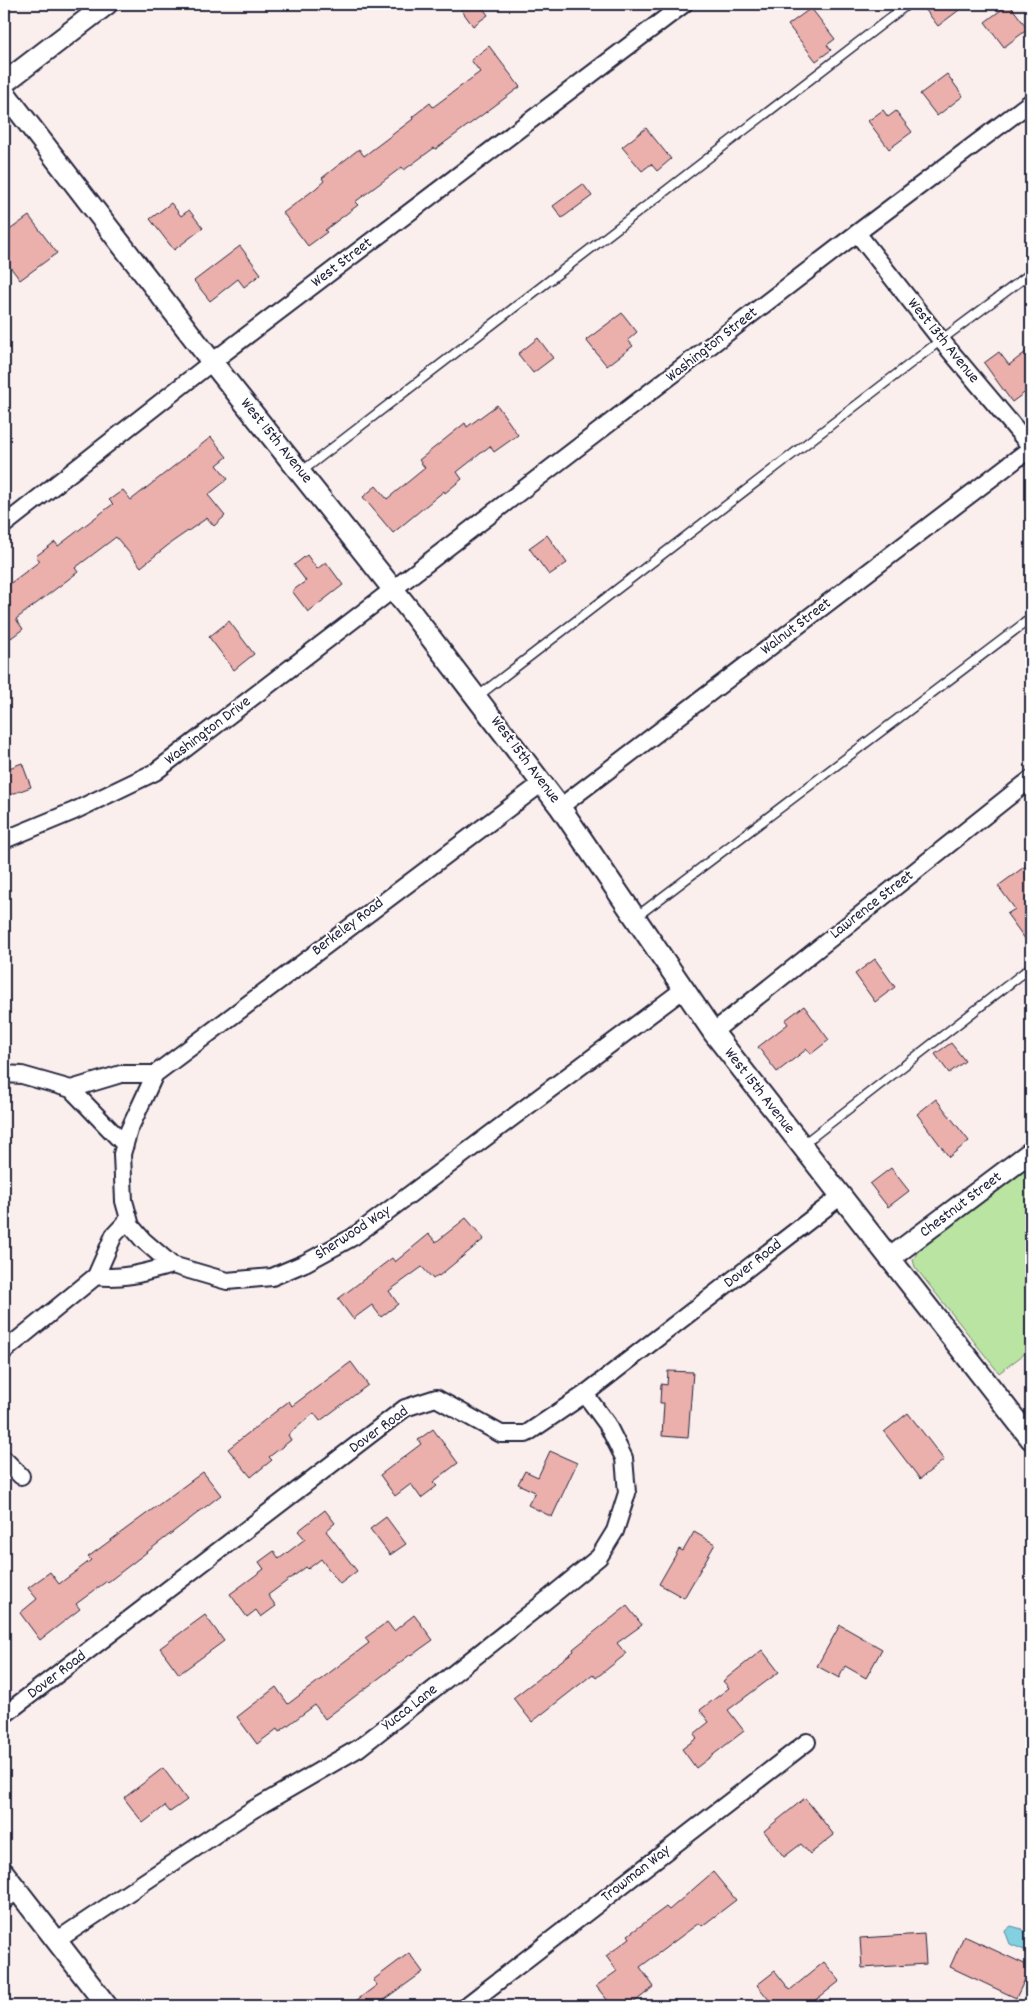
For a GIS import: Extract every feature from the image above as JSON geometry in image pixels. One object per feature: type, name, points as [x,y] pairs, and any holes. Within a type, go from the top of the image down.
[{"type":"street","points":[[4,83],[106,4]]},
{"type":"street","name":"West Street","points":[[4,525],[212,362],[684,4]]},
{"type":"street","name":"West 15th Avenue","points":[[4,92],[212,362],[301,472],[477,697],[560,806],[713,1032],[1031,1439]]},
{"type":"street","name":"Washington Street","points":[[394,590],[857,233],[1031,102]]},
{"type":"street","name":"West 13th Avenue","points":[[857,233],[941,340],[1031,447]]},
{"type":"street","name":"Walnut Street","points":[[560,806],[1031,447]]},
{"type":"street","name":"Washington Drive","points":[[4,840],[74,811],[155,772],[394,590]]},
{"type":"street","name":"Lawrence Street","points":[[713,1032],[1031,779]]},
{"type":"street","name":"Berkeley Road","points":[[155,1074],[542,783]]},
{"type":"street","name":"Sherwood Way","points":[[155,1074],[129,1130],[122,1154],[124,1201],[131,1226],[143,1240],[172,1266],[227,1281],[272,1277],[305,1263],[353,1237],[684,989]]},
{"type":"street","points":[[4,1074],[22,1075],[71,1089],[124,1145]]},
{"type":"street","points":[[71,1089],[121,1074],[155,1074]]},
{"type":"street","name":"Chestnut Street","points":[[890,1258],[1031,1152]]},
{"type":"street","name":"Dover Road","points":[[4,1716],[405,1408],[436,1398],[501,1434],[526,1434],[585,1394],[841,1196]]},
{"type":"street","points":[[4,1351],[96,1276],[114,1235],[129,1220]]},
{"type":"street","points":[[96,1276],[107,1278],[126,1276],[172,1266]]},
{"type":"street","name":"Yucca Lane","points":[[56,1941],[252,1810],[359,1748],[599,1557],[618,1523],[627,1493],[626,1476],[624,1458],[607,1424],[585,1394]]},
{"type":"street","points":[[4,1459],[21,1476]]},
{"type":"street","name":"Trowman Way","points":[[466,2006],[806,1742]]},
{"type":"street","points":[[4,1873],[10,1896],[56,1941],[107,2006]]},
{"type":"lane","points":[[301,472],[908,4]]},
{"type":"lane","points":[[477,697],[1031,273]]},
{"type":"lane","points":[[636,917],[1031,618]]},
{"type":"lane","points":[[802,1145],[1031,967]]},
{"type":"green space","points":[[1031,1161],[1031,1349],[999,1373],[915,1267],[913,1260],[920,1247]]},
{"type":"water","points":[[1011,1926],[1022,1929],[1031,1939],[1031,1951],[1029,1952],[1010,1944],[1005,1931]]},
{"type":"building","points":[[457,4],[480,4],[488,15],[473,26]]},
{"type":"building","points":[[921,4],[967,4],[938,26]]},
{"type":"building","points":[[1009,4],[1028,29],[1004,47],[985,22]]},
{"type":"building","points":[[811,8],[835,39],[827,45],[831,50],[816,61],[788,25]]},
{"type":"building","points":[[489,46],[520,87],[436,149],[434,148],[404,170],[402,167],[355,202],[358,205],[325,230],[327,232],[308,246],[283,213],[315,189],[324,181],[322,178],[359,149],[364,156],[413,119],[412,117],[430,103],[433,107],[480,72],[471,60]]},
{"type":"building","points":[[947,74],[963,96],[937,116],[920,94]]},
{"type":"building","points":[[883,110],[888,117],[896,111],[912,132],[889,149],[868,121]]},
{"type":"building","points":[[646,128],[671,159],[657,171],[651,164],[642,171],[622,147]]},
{"type":"building","points":[[583,184],[592,196],[562,218],[553,206]]},
{"type":"building","points":[[171,203],[181,216],[189,210],[203,228],[174,250],[150,219]]},
{"type":"building","points":[[29,216],[57,253],[20,280],[4,259],[4,234]]},
{"type":"building","points":[[240,246],[261,274],[244,287],[238,279],[210,301],[194,281]]},
{"type":"building","points":[[622,313],[637,332],[628,340],[633,346],[607,366],[586,340]]},
{"type":"building","points":[[538,338],[553,358],[533,373],[518,354]]},
{"type":"building","points":[[1031,348],[1031,388],[1012,402],[984,363],[999,352],[1009,365]]},
{"type":"building","points":[[497,405],[518,435],[494,452],[490,446],[457,472],[462,479],[445,493],[444,491],[393,533],[363,497],[376,486],[387,499],[425,468],[419,460],[465,423],[467,427]]},
{"type":"building","points":[[211,437],[227,457],[217,465],[228,479],[208,495],[225,516],[214,526],[207,518],[172,542],[141,567],[116,537],[75,568],[78,572],[16,619],[23,629],[11,638],[4,628],[4,588],[40,561],[36,556],[55,542],[58,546],[113,504],[109,500],[123,490],[131,500]]},
{"type":"building","points":[[547,535],[567,563],[549,575],[529,548]]},
{"type":"building","points":[[307,555],[317,569],[326,562],[343,585],[308,612],[292,591],[306,581],[294,565]]},
{"type":"building","points":[[229,621],[254,654],[234,670],[209,637]]},
{"type":"building","points":[[22,763],[31,787],[4,797],[4,770]]},
{"type":"building","points":[[1031,862],[1031,947],[1007,914],[1015,909],[998,886]]},
{"type":"building","points":[[875,959],[895,987],[875,1002],[855,974]]},
{"type":"building","points":[[804,1006],[829,1040],[811,1054],[807,1049],[777,1072],[758,1047],[788,1024],[785,1020]]},
{"type":"building","points":[[951,1043],[965,1061],[949,1073],[935,1054]]},
{"type":"building","points":[[936,1099],[969,1141],[949,1157],[917,1114]]},
{"type":"building","points":[[891,1168],[909,1191],[888,1207],[870,1184]]},
{"type":"building","points":[[466,1218],[484,1239],[439,1276],[433,1279],[422,1267],[389,1291],[398,1304],[381,1317],[372,1305],[353,1319],[338,1299],[392,1258],[395,1262],[429,1234],[436,1242]]},
{"type":"building","points":[[351,1362],[368,1385],[320,1421],[314,1413],[288,1435],[291,1440],[269,1457],[272,1460],[251,1477],[228,1449],[289,1401],[292,1406]]},
{"type":"building","points":[[668,1371],[693,1372],[688,1438],[662,1436],[664,1403],[660,1403],[661,1384],[667,1385]]},
{"type":"building","points":[[908,1413],[944,1460],[920,1479],[884,1432]]},
{"type":"building","points":[[433,1429],[458,1463],[433,1482],[437,1486],[421,1498],[411,1484],[395,1496],[380,1475],[421,1444],[418,1440]]},
{"type":"building","points":[[550,1451],[577,1463],[552,1517],[528,1505],[535,1492],[518,1484],[525,1471],[538,1477]]},
{"type":"building","points":[[203,1472],[221,1495],[108,1582],[76,1604],[80,1609],[40,1640],[20,1613],[37,1599],[28,1588],[50,1572],[59,1584],[91,1560],[88,1557]]},
{"type":"building","points":[[325,1510],[335,1523],[326,1531],[357,1571],[340,1584],[321,1559],[308,1569],[306,1567],[268,1595],[276,1606],[261,1617],[256,1610],[247,1617],[230,1594],[264,1569],[259,1562],[274,1551],[279,1559],[305,1539],[298,1531]]},
{"type":"building","points":[[386,1517],[406,1544],[390,1555],[370,1529]]},
{"type":"building","points":[[694,1532],[715,1544],[684,1598],[659,1584],[679,1549],[683,1551]]},
{"type":"building","points":[[627,1606],[642,1625],[617,1643],[626,1654],[596,1678],[593,1674],[532,1722],[513,1698],[574,1651],[573,1649]]},
{"type":"building","points":[[205,1615],[224,1641],[179,1674],[160,1648]]},
{"type":"building","points":[[414,1615],[433,1640],[411,1654],[325,1719],[315,1705],[279,1732],[277,1729],[257,1744],[237,1717],[276,1687],[288,1704],[369,1643],[365,1638],[387,1622],[394,1631]]},
{"type":"building","points":[[840,1625],[882,1649],[866,1678],[845,1666],[839,1678],[817,1666]]},
{"type":"building","points":[[762,1650],[779,1672],[728,1710],[744,1731],[696,1768],[682,1749],[697,1738],[694,1734],[709,1722],[700,1710],[729,1688],[723,1681]]},
{"type":"building","points":[[163,1768],[187,1800],[170,1812],[165,1806],[143,1823],[124,1798]]},
{"type":"building","points":[[805,1798],[834,1835],[810,1854],[801,1844],[784,1857],[764,1831]]},
{"type":"building","points":[[713,1872],[736,1900],[702,1926],[699,1923],[640,1967],[654,1987],[629,2006],[612,2006],[596,1986],[617,1971],[606,1956],[630,1938],[628,1935],[666,1907],[669,1910]]},
{"type":"building","points":[[924,1934],[926,1964],[862,1968],[860,1938]]},
{"type":"building","points":[[964,1936],[1031,1967],[1016,1998],[950,1967]]},
{"type":"building","points":[[409,1953],[423,1972],[376,2006],[349,2006],[377,1985],[373,1980]]},
{"type":"building","points":[[824,1962],[840,1981],[808,2006],[774,2006],[757,1985],[775,1971],[790,1990]]}]
